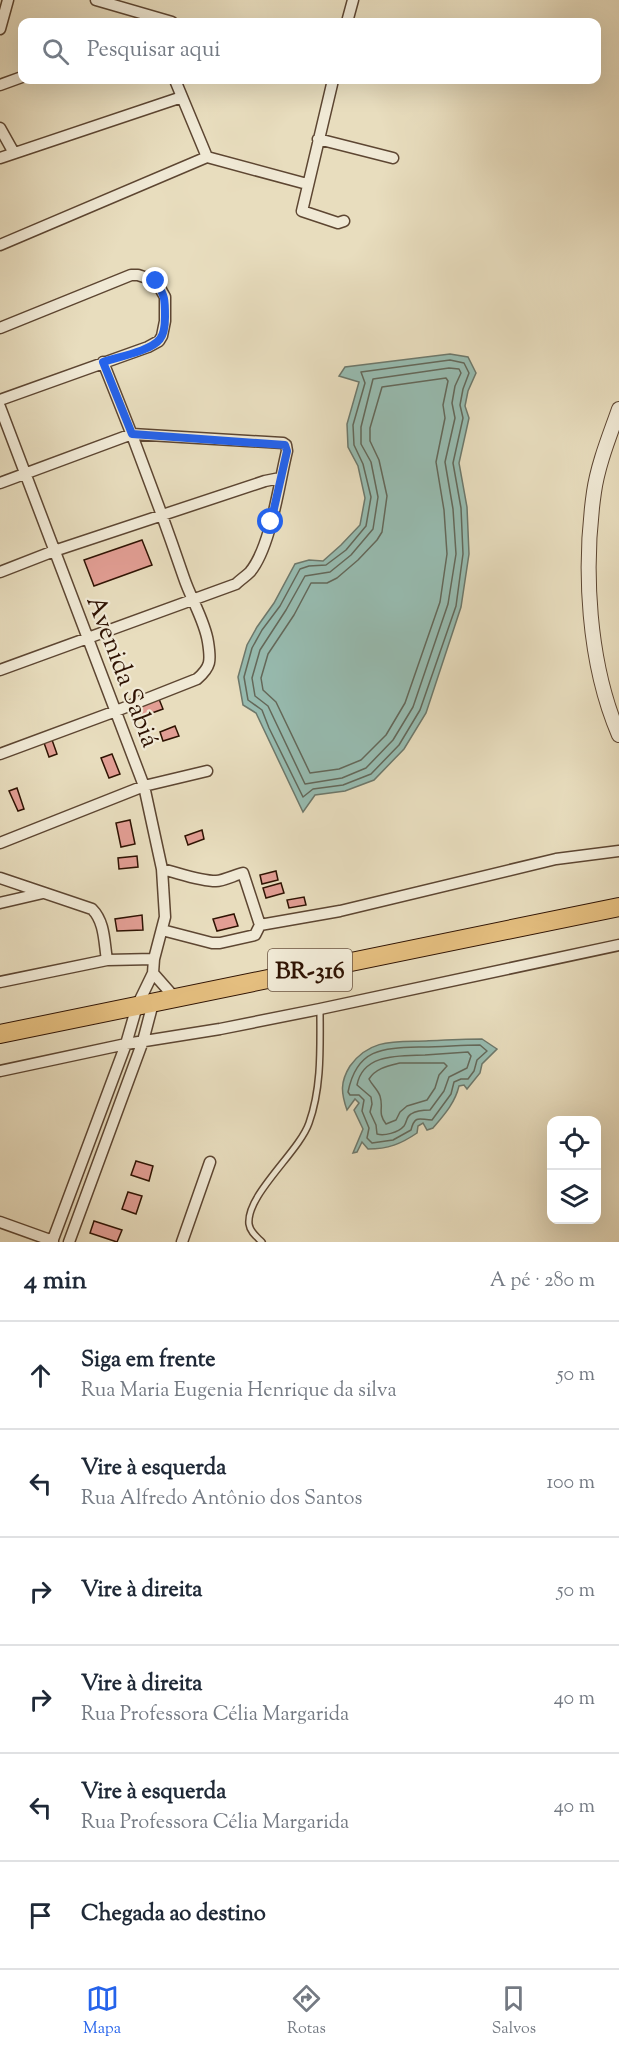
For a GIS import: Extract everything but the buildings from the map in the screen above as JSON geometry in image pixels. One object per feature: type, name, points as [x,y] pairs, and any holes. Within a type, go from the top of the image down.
[{"type":"highway","name":"BR-316","points":[[0,1034],[619,907]]},
{"type":"street","points":[[0,29],[8,0]]},
{"type":"street","points":[[96,0],[150,18]]},
{"type":"street","points":[[348,18],[353,0]]},
{"type":"street","points":[[0,85],[18,78]]},
{"type":"street","points":[[177,84],[207,157]]},
{"type":"street","points":[[332,84],[302,211],[338,223],[344,221]]},
{"type":"street","points":[[0,158],[182,97]]},
{"type":"street","points":[[0,128],[14,153]]},
{"type":"street","points":[[318,139],[393,158]]},
{"type":"street","points":[[0,245],[207,157],[307,184]]},
{"type":"street","points":[[0,328],[131,275],[138,274],[156,281],[165,297],[165,321],[159,341],[0,400]]},
{"type":"street","points":[[0,754],[197,679],[207,670],[208,640],[103,362]]},
{"type":"street","name":"Avenida Sabiá","points":[[0,408],[144,786],[162,869],[165,917],[154,959],[153,973]]},
{"type":"street","points":[[619,409],[594,490],[589,566],[594,638],[602,684],[619,735]]},
{"type":"street","points":[[0,483],[132,434],[285,445],[287,451],[271,522],[260,555],[250,571],[236,584],[0,670]]},
{"type":"street","points":[[0,572],[162,514],[280,478]]},
{"type":"street","points":[[0,843],[144,786],[207,771]]},
{"type":"street","points":[[260,925],[340,911],[556,860],[619,851]]},
{"type":"street","points":[[162,869],[214,881],[243,873],[260,925],[255,934],[212,944],[162,930]]},
{"type":"street","points":[[0,878],[92,909],[98,915],[101,923],[107,960]]},
{"type":"street","points":[[0,903],[43,893]]},
{"type":"street","points":[[0,1071],[126,1044],[220,1029],[320,1009],[619,945]]},
{"type":"street","points":[[0,982],[107,960],[154,959]]},
{"type":"street","points":[[153,973],[175,998]]},
{"type":"street","points":[[0,1222],[53,1241],[126,1044],[145,1004],[153,973]]},
{"type":"street","points":[[69,1242],[143,1041],[145,1004]]},
{"type":"street","points":[[182,1242],[210,1162]]},
{"type":"lane","points":[[262,1242],[252,1232],[249,1225],[250,1212],[262,1190],[299,1142],[309,1124],[316,1094],[320,1009]]},
{"type":"water","points":[[450,354],[468,357],[476,373],[468,391],[465,406],[469,418],[459,463],[467,507],[469,554],[461,607],[426,713],[404,749],[374,780],[345,791],[315,795],[303,812],[256,713],[243,705],[238,677],[247,645],[274,603],[295,564],[309,560],[323,561],[360,525],[365,498],[358,466],[348,447],[347,424],[359,382],[339,376],[345,367]]},
{"type":"water","points":[[482,1039],[497,1049],[482,1064],[480,1073],[467,1089],[464,1085],[459,1086],[452,1103],[433,1128],[427,1130],[423,1123],[418,1126],[417,1133],[388,1147],[368,1149],[362,1142],[357,1152],[353,1153],[363,1129],[354,1110],[359,1103],[355,1099],[347,1110],[342,1088],[344,1077],[358,1057],[366,1050],[384,1043]]},
{"type":"route","points":[[156,281],[165,297],[165,321],[159,341],[103,362],[132,434],[285,445],[287,451],[271,522]]}]
